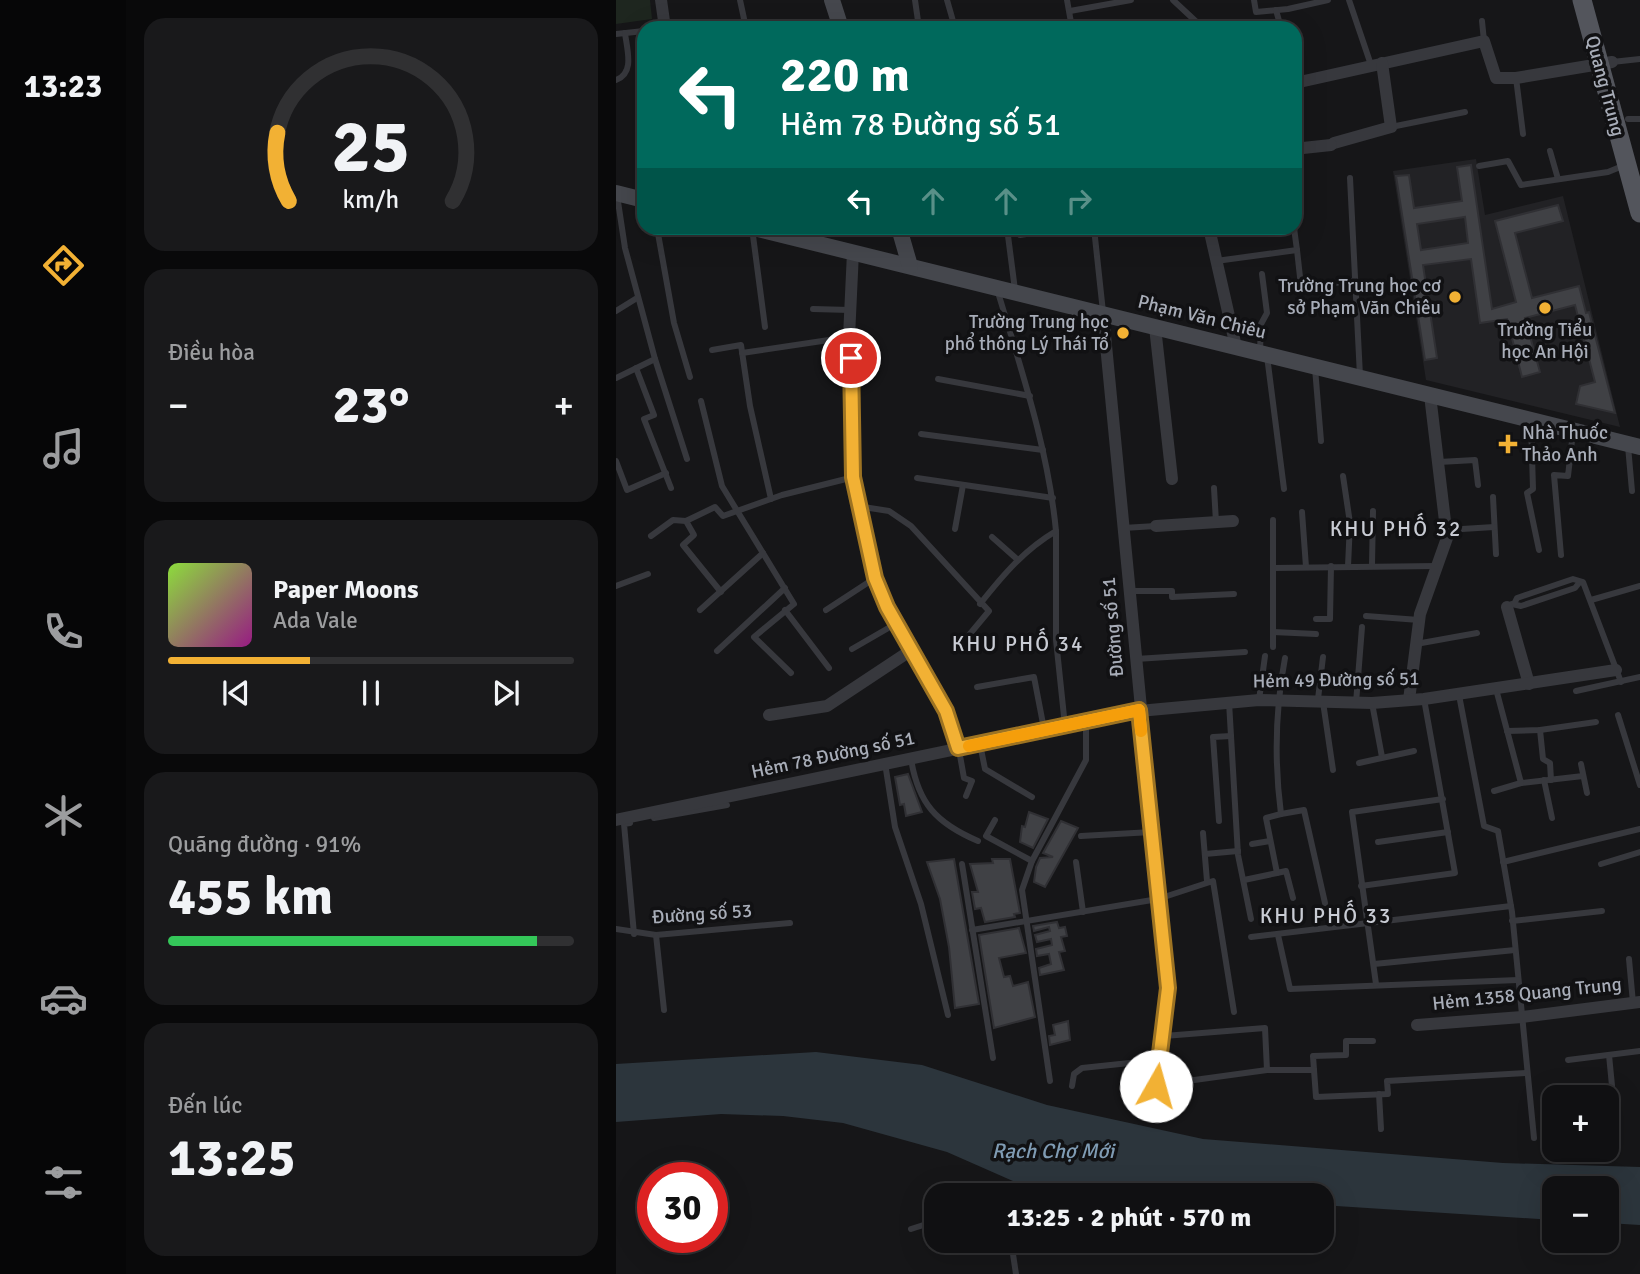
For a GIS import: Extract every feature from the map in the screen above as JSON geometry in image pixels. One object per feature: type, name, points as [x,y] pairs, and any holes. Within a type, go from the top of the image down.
[{"type":"main road","points":[[832,0],[839,21]]},
{"type":"main road","name":"Quang Trung","points":[[1582,0],[1606,63],[1634,119],[1633,164]]},
{"type":"main road","name":"Quang Trung","points":[[1595,0],[1606,63],[1633,164],[1640,213]]},
{"type":"main road","points":[[616,193],[637,198]]},
{"type":"main road","name":"Phạm Văn Chiêu","points":[[782,235],[1634,445]]},
{"type":"main road","points":[[901,235],[910,266]]},
{"type":"street","points":[[664,1],[665,21]]},
{"type":"street","points":[[1302,81],[1484,41],[1496,78],[1516,78],[1606,63]]},
{"type":"street","points":[[1302,148],[1332,144],[1391,127],[1377,64]]},
{"type":"street","points":[[1210,235],[1236,347]]},
{"type":"street","points":[[853,252],[849,337],[853,380],[853,477],[857,506],[875,578],[946,711],[958,748]]},
{"type":"street","name":"Đường số 51","points":[[1103,314],[1139,710],[1168,988],[1164,1036],[1158,1060],[1157,1104]]},
{"type":"street","points":[[1155,327],[1172,479]]},
{"type":"street","points":[[1409,700],[1419,620],[1447,538],[1430,395]]},
{"type":"street","points":[[1156,526],[1233,521]]},
{"type":"street","points":[[1510,605],[1529,684]]},
{"type":"street","points":[[769,715],[827,706],[913,649]]},
{"type":"street","name":"Hẻm 49 Đường số 51","points":[[1139,710],[1259,700],[1372,703],[1619,676]]},
{"type":"street","name":"Hẻm 78 Đường số 51","points":[[616,820],[1139,710]]},
{"type":"street","name":"Hẻm 1358 Quang Trung","points":[[1417,1025],[1522,1017],[1637,1002]]},
{"type":"lane","points":[[740,0],[744,21]]},
{"type":"lane","points":[[915,0],[918,21]]},
{"type":"lane","points":[[947,0],[954,21]]},
{"type":"lane","points":[[1067,0],[1071,21]]},
{"type":"lane","points":[[1070,11],[1131,0]]},
{"type":"lane","points":[[1173,0],[1196,21]]},
{"type":"lane","points":[[1254,0],[1256,12],[1328,0]]},
{"type":"lane","points":[[1349,0],[1377,64]]},
{"type":"lane","points":[[1276,10],[1279,21]]},
{"type":"lane","points":[[1482,21],[1484,41]]},
{"type":"lane","points":[[616,34],[637,32]]},
{"type":"lane","points":[[616,80],[626,74],[629,66],[625,33]]},
{"type":"lane","points":[[1606,63],[1640,59]]},
{"type":"lane","points":[[1516,78],[1523,134]]},
{"type":"lane","points":[[1391,127],[1465,112]]},
{"type":"lane","points":[[1550,151],[1558,179]]},
{"type":"lane","points":[[1479,166],[1508,161],[1521,184],[1608,172],[1633,164]]},
{"type":"lane","points":[[1350,178],[1360,377]]},
{"type":"lane","points":[[616,193],[625,248],[638,298],[687,459]]},
{"type":"lane","points":[[658,235],[664,278],[690,377]]},
{"type":"lane","points":[[754,235],[765,327]]},
{"type":"lane","points":[[1008,235],[1016,292]]},
{"type":"lane","points":[[1095,235],[1103,314]]},
{"type":"lane","points":[[1295,235],[1301,286],[1355,281]]},
{"type":"lane","points":[[1216,261],[1297,250]]},
{"type":"lane","points":[[1262,274],[1267,313],[1261,324],[1263,354],[1284,489]]},
{"type":"lane","points":[[996,287],[1030,396],[1053,498],[1056,531],[1056,640],[1065,726]]},
{"type":"lane","points":[[616,311],[638,298]]},
{"type":"lane","points":[[813,309],[850,310]]},
{"type":"lane","points":[[742,352],[849,337]]},
{"type":"lane","points":[[712,350],[741,345],[750,406],[771,499]]},
{"type":"lane","points":[[616,378],[655,359]]},
{"type":"lane","points":[[1315,366],[1321,441]]},
{"type":"lane","points":[[636,368],[654,415],[644,419],[671,488]]},
{"type":"lane","points":[[938,379],[1030,396]]},
{"type":"lane","points":[[701,401],[722,485],[794,604],[754,637],[791,673]]},
{"type":"lane","points":[[1531,420],[1533,489],[1527,493],[1539,550]]},
{"type":"lane","points":[[1561,555],[1554,475],[1568,476],[1573,430]]},
{"type":"lane","points":[[921,434],[1043,450]]},
{"type":"lane","points":[[1632,491],[1634,445]]},
{"type":"lane","points":[[1437,463],[1475,460],[1478,485]]},
{"type":"lane","points":[[616,461],[627,490],[666,474]]},
{"type":"lane","points":[[1343,476],[1350,523],[1348,566]]},
{"type":"lane","points":[[651,536],[673,520],[686,521],[715,507],[723,516],[771,499],[853,477]]},
{"type":"lane","points":[[917,478],[1053,498]]},
{"type":"lane","points":[[955,529],[963,485]]},
{"type":"lane","points":[[1214,488],[1216,522]]},
{"type":"lane","points":[[1493,497],[1496,554]]},
{"type":"lane","points":[[857,506],[889,511],[911,526],[989,611],[969,635]]},
{"type":"lane","points":[[1372,565],[1373,511]]},
{"type":"lane","points":[[1302,512],[1306,567]]},
{"type":"lane","points":[[1273,520],[1273,648]]},
{"type":"lane","points":[[686,521],[694,535],[683,545],[721,592]]},
{"type":"lane","points":[[1123,528],[1156,526]]},
{"type":"lane","points":[[1446,530],[1494,527]]},
{"type":"lane","points":[[980,604],[1018,559],[1033,545],[1056,531]]},
{"type":"lane","points":[[992,537],[1018,559]]},
{"type":"lane","points":[[700,610],[763,553]]},
{"type":"lane","points":[[1316,619],[1330,619],[1331,566]]},
{"type":"lane","points":[[1273,568],[1437,566]]},
{"type":"lane","points":[[616,586],[648,574]]},
{"type":"lane","points":[[825,610],[875,578]]},
{"type":"lane","points":[[1510,605],[1517,597],[1573,579],[1579,583],[1583,582],[1619,676]]},
{"type":"lane","points":[[1510,605],[1521,606],[1575,588],[1579,583]]},
{"type":"lane","points":[[1591,600],[1640,586]]},
{"type":"lane","points":[[717,651],[785,588]]},
{"type":"lane","points":[[1543,589],[1545,597]]},
{"type":"lane","points":[[1129,591],[1172,591],[1172,597],[1234,594]]},
{"type":"lane","points":[[785,610],[828,668]]},
{"type":"lane","points":[[1366,616],[1419,620]]},
{"type":"lane","points":[[852,649],[897,623]]},
{"type":"lane","points":[[1356,703],[1362,627]]},
{"type":"lane","points":[[1273,632],[1316,634]]},
{"type":"lane","points":[[1416,644],[1477,634]]},
{"type":"lane","points":[[1136,659],[1245,652]]},
{"type":"lane","points":[[1259,700],[1265,656]]},
{"type":"lane","points":[[1323,657],[1320,700],[1333,770]]},
{"type":"lane","points":[[1282,814],[1275,762],[1277,700],[1285,658]]},
{"type":"lane","points":[[1576,691],[1619,676],[1640,677]]},
{"type":"lane","points":[[977,687],[1034,677],[1044,729]]},
{"type":"lane","points":[[1496,689],[1521,783]]},
{"type":"lane","points":[[1459,695],[1484,826],[1498,831],[1511,906],[1534,1138]]},
{"type":"lane","points":[[1361,886],[1455,873],[1424,699]]},
{"type":"lane","points":[[1229,702],[1238,851],[1251,919]]},
{"type":"lane","points":[[1372,703],[1382,757]]},
{"type":"lane","points":[[1618,715],[1640,785]]},
{"type":"lane","points":[[1050,1081],[1022,890],[1032,861],[1086,760],[1086,721]]},
{"type":"lane","points":[[1507,732],[1595,722]]},
{"type":"lane","points":[[1540,730],[1543,759],[1550,763],[1548,780],[1552,818]]},
{"type":"lane","points":[[1219,821],[1213,737],[1231,736]]},
{"type":"lane","points":[[979,744],[985,769],[1032,797]]},
{"type":"lane","points":[[958,748],[964,778],[972,781],[966,796]]},
{"type":"lane","points":[[1359,762],[1414,751]]},
{"type":"lane","points":[[911,759],[915,780],[926,805],[935,816],[978,841]]},
{"type":"lane","points":[[885,763],[895,827],[921,904],[948,1015]]},
{"type":"lane","points":[[1581,764],[1587,793]]},
{"type":"lane","points":[[1494,790],[1521,783],[1583,776]]},
{"type":"lane","points":[[1376,984],[1352,811],[1443,799]]},
{"type":"lane","points":[[634,934],[624,824],[727,804]]},
{"type":"lane","points":[[1277,873],[1266,818],[1304,810],[1325,903]]},
{"type":"lane","points":[[995,820],[986,836],[1032,861]]},
{"type":"lane","points":[[1503,862],[1640,829]]},
{"type":"lane","points":[[1081,836],[1152,832]]},
{"type":"lane","points":[[1378,842],[1448,832]]},
{"type":"lane","points":[[1203,833],[1207,881]]},
{"type":"lane","points":[[1252,844],[1270,841]]},
{"type":"lane","points":[[1205,855],[1238,851]]},
{"type":"lane","points":[[1601,864],[1640,852]]},
{"type":"lane","points":[[1076,862],[1083,912]]},
{"type":"lane","points":[[962,864],[993,1058]]},
{"type":"lane","points":[[1244,880],[1286,871],[1293,898]]},
{"type":"lane","points":[[972,930],[1158,899],[1213,881],[1234,1012]]},
{"type":"lane","points":[[1251,937],[1366,926],[1511,906]]},
{"type":"lane","points":[[1512,921],[1602,911]]},
{"type":"lane","name":"Đường số 53","points":[[616,929],[656,936],[790,923]]},
{"type":"lane","points":[[1278,935],[1290,989],[1518,979]]},
{"type":"lane","points":[[656,936],[664,1010]]},
{"type":"lane","points":[[1374,964],[1515,950]]},
{"type":"lane","points":[[1629,959],[1637,1002]]},
{"type":"lane","points":[[1164,1036],[1265,1028],[1267,1070]]},
{"type":"lane","points":[[1373,1041],[1346,1041],[1346,1055],[1313,1056],[1316,1097],[1388,1094],[1387,1082],[1526,1073]]},
{"type":"lane","points":[[1568,1060],[1640,1051]]},
{"type":"lane","points":[[1609,1055],[1612,1085]]},
{"type":"lane","points":[[1072,1086],[1074,1074],[1082,1068],[1158,1060]]},
{"type":"lane","points":[[1156,1086],[1267,1070],[1314,1070]]},
{"type":"lane","points":[[1379,1094],[1381,1129]]},
{"type":"lane","points":[[911,1229],[924,1225]]},
{"type":"lane","points":[[1013,1253],[1016,1274]]},
{"type":"shaded area","points":[[616,0],[650,0],[652,19],[616,24]]},
{"type":"shaded area","points":[[1476,159],[1485,215],[1563,196],[1620,427],[1426,380],[1393,171]]},
{"type":"water","name":"Rạch Chợ Mới","points":[[816,1052],[922,1065],[1047,1105],[1203,1139],[1503,1163],[1640,1167],[1640,1225],[1619,1224],[1619,1176],[1542,1176],[1542,1219],[1334,1206],[1334,1183],[1018,1183],[947,1152],[843,1123],[783,1116],[721,1114],[616,1122],[616,1064]]},
{"type":"building","points":[[1471,165],[1492,309],[1516,302],[1495,221],[1558,205],[1563,221],[1515,233],[1532,298],[1579,286],[1586,313],[1589,312],[1615,413],[1576,404],[1580,386],[1595,382],[1575,305],[1525,318],[1540,372],[1522,377],[1507,319],[1480,323],[1471,259],[1423,265],[1437,358],[1425,360],[1396,176],[1409,175],[1414,208],[1462,201],[1457,167]],"holes":[[[1465,217],[1468,243],[1421,250],[1417,224]]]},
{"type":"building","points":[[908,774],[922,812],[906,816],[904,804],[900,805],[895,777]]},
{"type":"building","points":[[1029,812],[1048,819],[1033,848],[1020,842],[1022,826],[1025,827]]},
{"type":"building","points":[[1061,821],[1078,828],[1045,887],[1034,882],[1036,867],[1040,858],[1053,857],[1043,853]]},
{"type":"building","points":[[954,859],[979,1004],[955,1008],[949,947],[940,899],[927,862]]},
{"type":"building","points":[[992,859],[1010,859],[1020,913],[1014,914],[1015,917],[985,922],[981,908],[975,909],[972,892],[978,892],[970,864],[993,863]]},
{"type":"building","points":[[1057,922],[1059,928],[1065,927],[1067,936],[1061,937],[1065,951],[1059,952],[1064,970],[1040,975],[1039,968],[1051,964],[1049,954],[1037,956],[1036,949],[1052,945],[1051,939],[1037,942],[1035,935],[1050,931],[1049,927],[1034,931],[1033,926]]},
{"type":"building","points":[[1019,928],[1026,953],[999,958],[1004,977],[1010,976],[1013,986],[1028,982],[1035,1017],[994,1028],[979,935]]},
{"type":"building","points":[[1068,1021],[1070,1040],[1050,1045],[1049,1036],[1055,1035],[1053,1025]]},
{"type":"slow traffic","points":[[969,746],[1139,710],[1141,731]]},
{"type":"place","name":"Trường Trung học cơ sở Phạm Văn Chiêu","points":[[1455,297]]},
{"type":"place","name":"Trường Tiểu học An Hội","points":[[1545,308]]},
{"type":"place","name":"Trường Trung học phổ thông Lý Thái Tổ","points":[[1123,333]]},
{"type":"place","name":"Nhà Thuốc Thảo Anh","points":[[1508,444]]},
{"type":"district","name":"KHU PHỐ 32","points":[[1396,529]]},
{"type":"district","name":"KHU PHỐ 34","points":[[1018,644]]},
{"type":"district","name":"KHU PHỐ 33","points":[[1326,916]]},
{"type":"route","points":[[851,358],[853,477],[857,506],[875,578],[887,607],[928,675],[946,711],[958,748],[1139,710],[1168,988],[1164,1036],[1156,1068],[1156,1086]]}]
